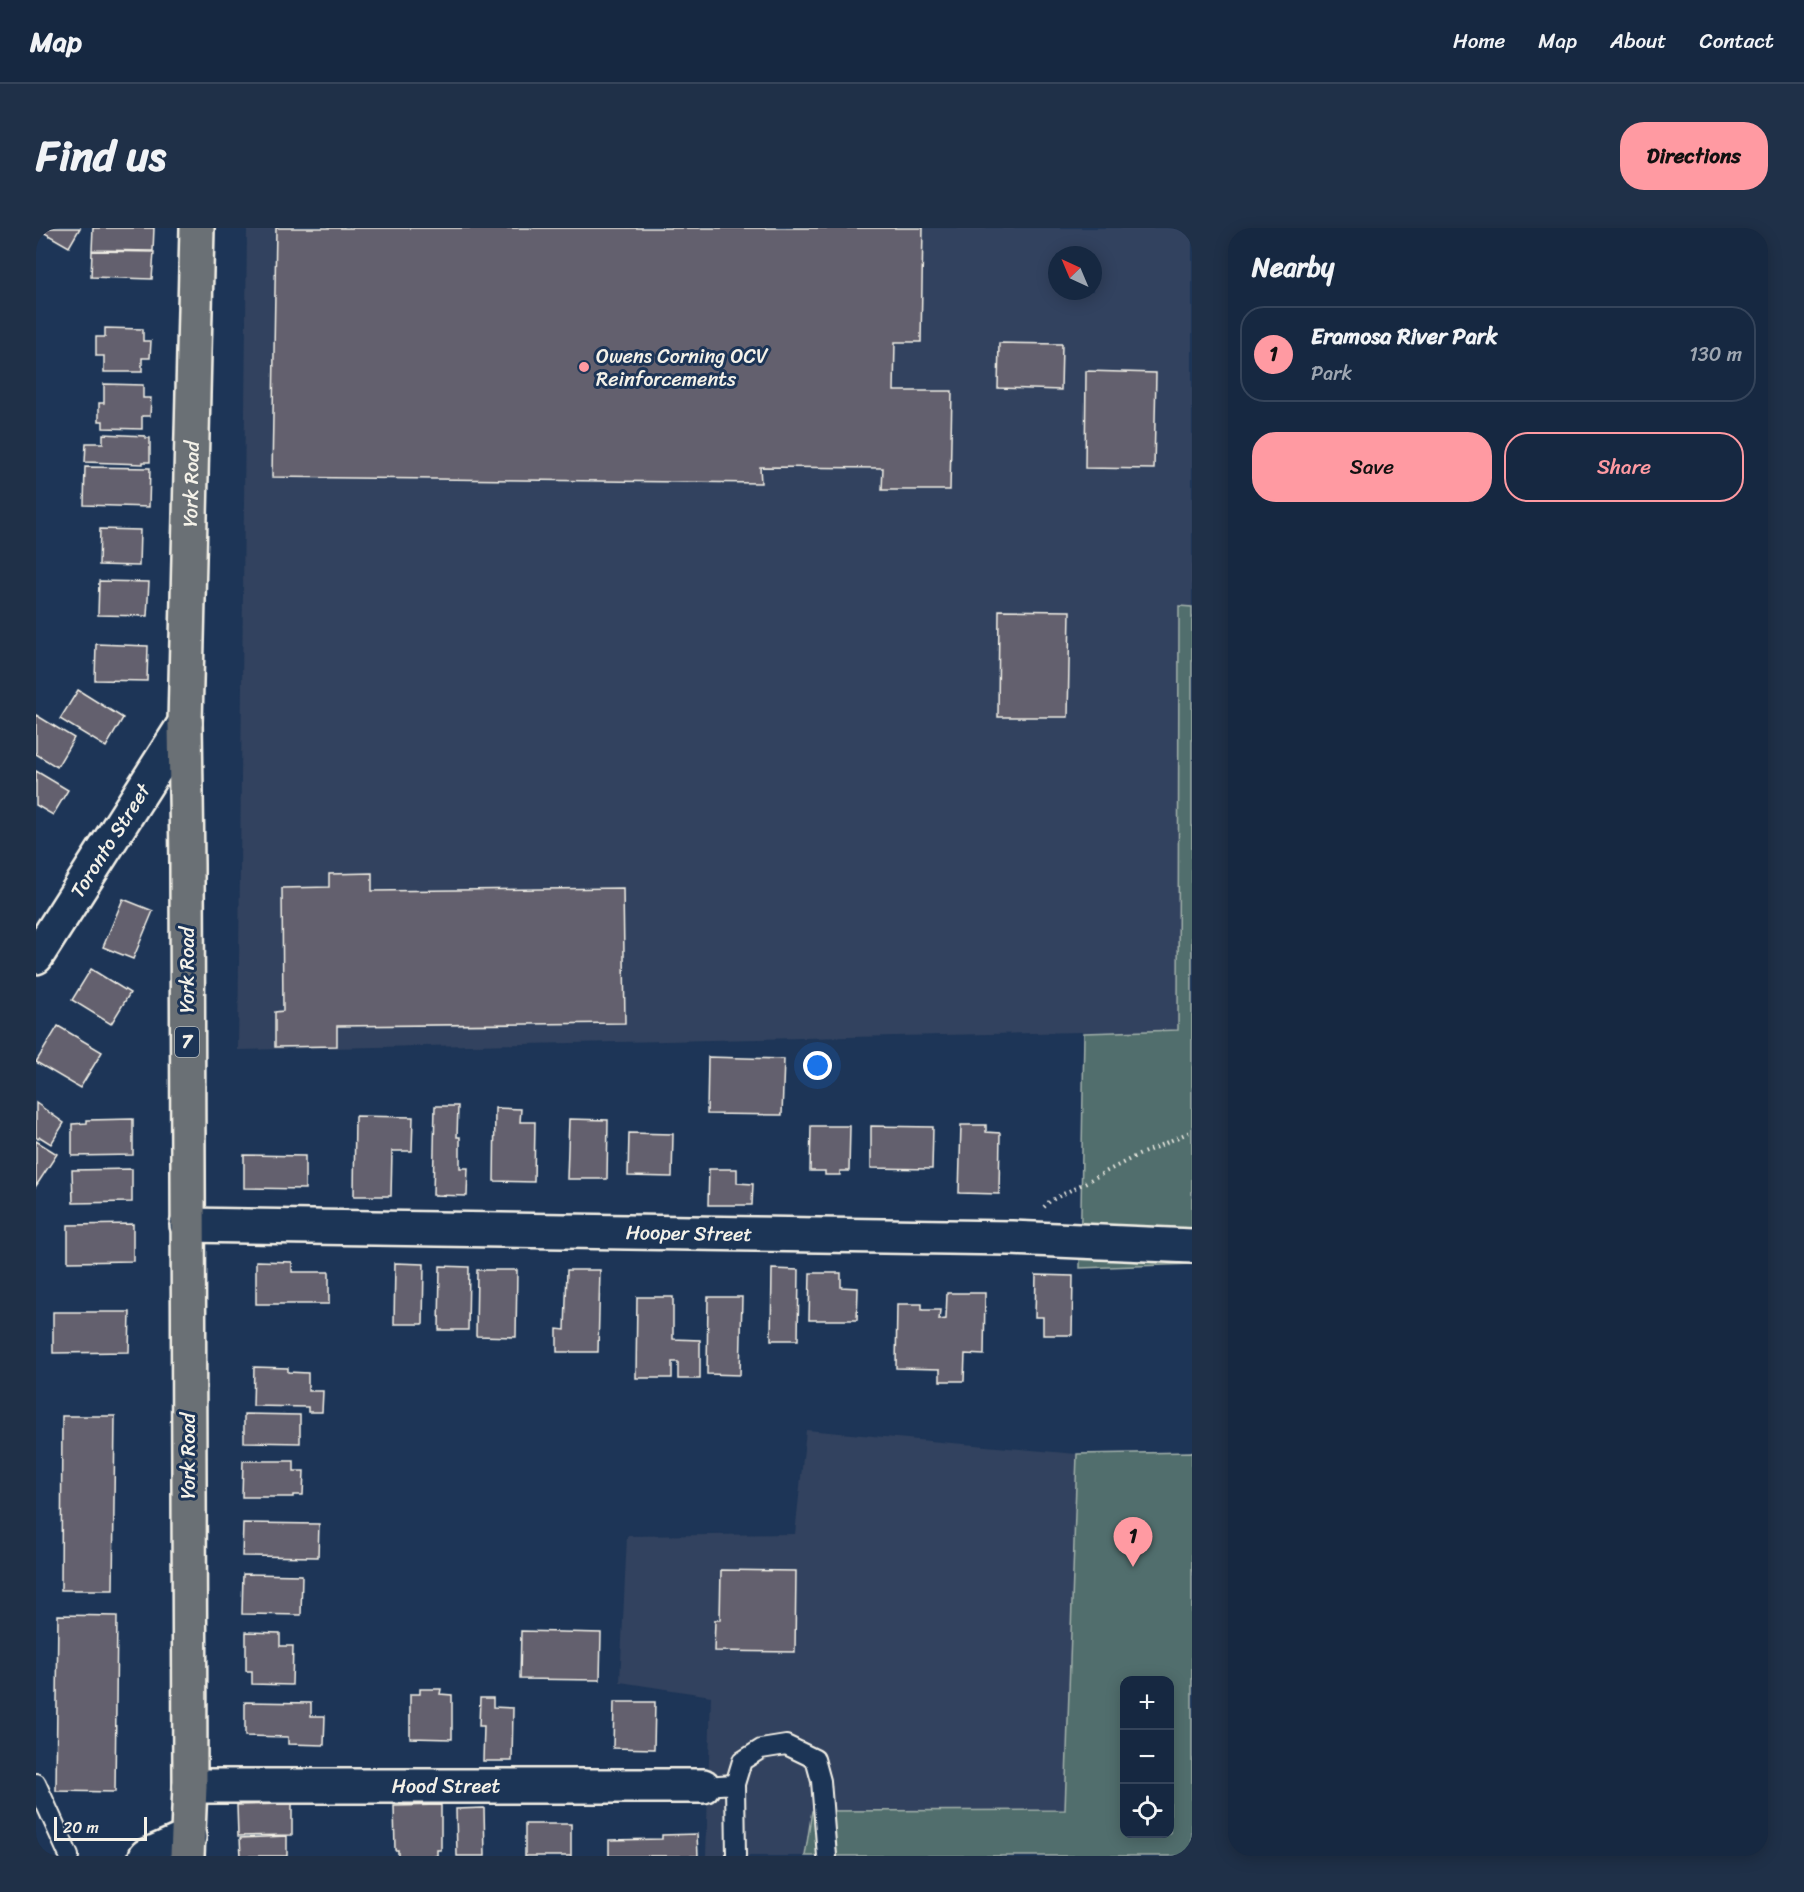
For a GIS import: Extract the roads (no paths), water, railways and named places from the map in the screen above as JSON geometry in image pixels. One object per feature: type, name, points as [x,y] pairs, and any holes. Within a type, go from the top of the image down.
[{"type":"main road","name":"York Road","points":[[188,1846],[190,1786],[187,864],[184,723],[196,228]]},
{"type":"street","name":"Toronto Street","points":[[36,957],[184,723]]},
{"type":"street","name":"Hooper Street","points":[[187,1225],[1011,1238],[1192,1246]]},
{"type":"street","name":"Hood Street","points":[[190,1786],[702,1786]]},
{"type":"street","points":[[146,1856],[188,1846]]},
{"type":"lane","points":[[736,1856],[735,1784],[742,1761],[761,1749],[786,1744],[815,1759],[821,1781],[827,1856]]},
{"type":"lane","points":[[36,1783],[69,1856]]},
{"type":"lane","points":[[702,1786],[735,1784]]},
{"type":"place","name":"Owens Corning OCV Reinforcements","points":[[584,367]]},
{"type":"place","name":"Eramosa River Park","points":[[1133,1567]]}]
